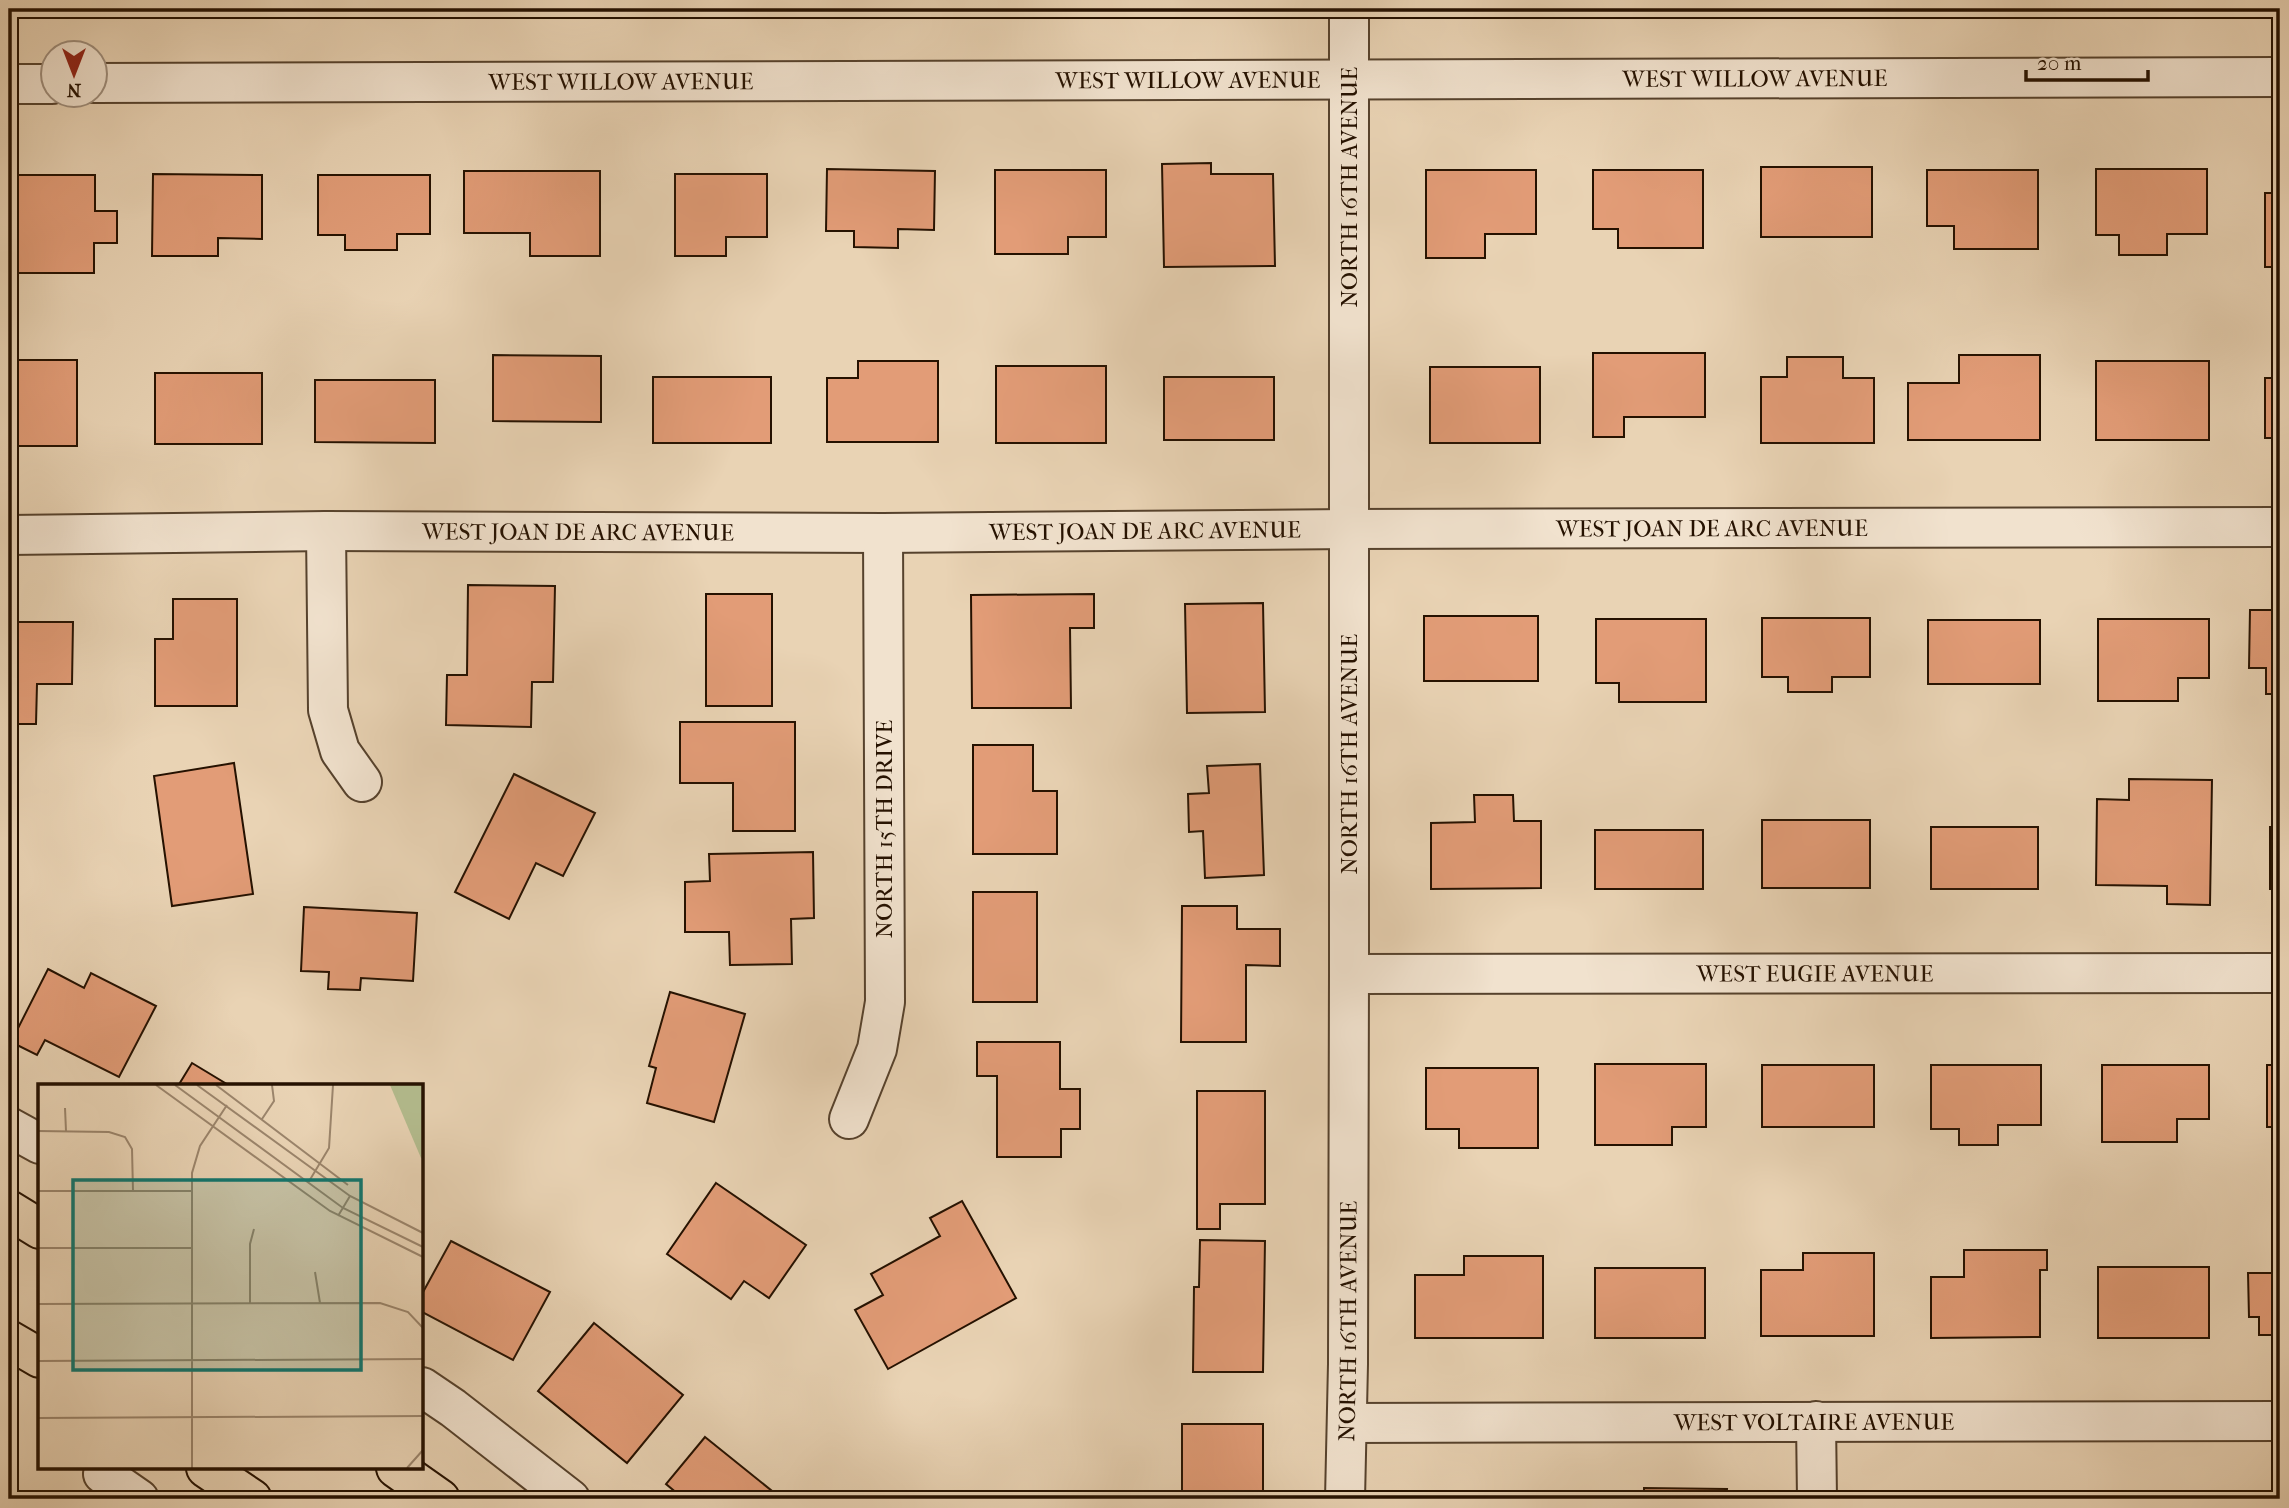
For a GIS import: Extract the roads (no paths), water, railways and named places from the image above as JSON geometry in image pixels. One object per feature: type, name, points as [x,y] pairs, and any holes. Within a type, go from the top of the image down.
[{"type":"main road","points":[[9,1210],[38,1228]]},
{"type":"main road","points":[[9,1340],[38,1357]]},
{"type":"main road","points":[[209,1470],[252,1499]]},
{"type":"street","name":"NORTH 16TH AVENUE","points":[[1345,1499],[1349,974],[1349,9]]},
{"type":"street","name":"WEST WILLOW AVENUE","points":[[108,83],[2280,77]]},
{"type":"street","points":[[9,84],[38,83]]},
{"type":"street","name":"WEST JOAN DE ARC AVENUE","points":[[9,535],[326,531],[883,533],[1349,528],[2280,527]]},
{"type":"street","points":[[326,531],[328,710],[340,751],[362,782]]},
{"type":"street","name":"NORTH 15TH DRIVE","points":[[849,1119],[877,1049],[885,1002],[883,533]]},
{"type":"street","name":"WEST EUGIE AVENUE","points":[[1349,974],[2280,973]]},
{"type":"street","points":[[9,1127],[38,1143]]},
{"type":"street","points":[[424,1388],[570,1499]]},
{"type":"street","points":[[1816,1421],[1817,1499]]},
{"type":"street","name":"WEST VOLTAIRE AVENUE","points":[[1347,1423],[2280,1421]]},
{"type":"street","points":[[103,1474],[139,1499]]}]
